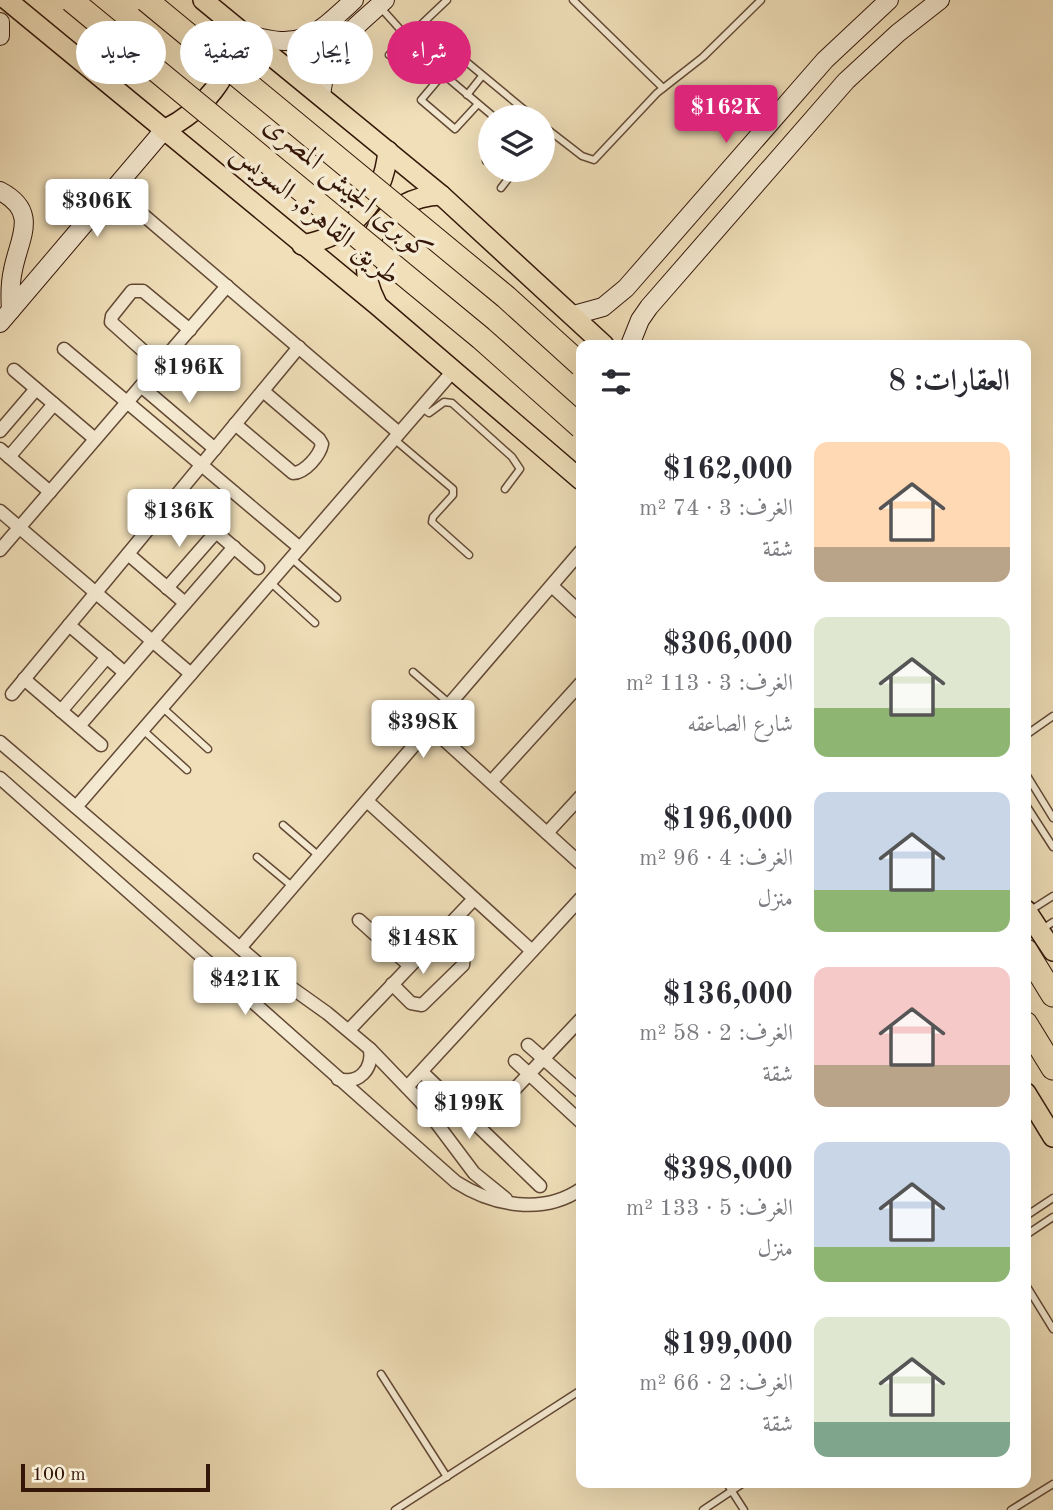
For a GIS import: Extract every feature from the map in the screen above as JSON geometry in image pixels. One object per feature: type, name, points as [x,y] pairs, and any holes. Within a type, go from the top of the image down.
[{"type":"highway","name":"كوبرى الجيش المصرى","points":[[71,0],[481,338],[576,424]]},
{"type":"highway","name":"كوبرى الجيش المصرى","points":[[146,0],[506,297],[576,360]]},
{"type":"highway","points":[[1031,959],[1053,995]]},
{"type":"highway","points":[[1031,1032],[1053,1068]]},
{"type":"main road","name":"طريق القاهرة, السويس","points":[[7,0],[377,305],[576,476]]},
{"type":"main road","points":[[203,0],[228,21]]},
{"type":"main road","points":[[273,57],[441,195],[599,340]]},
{"type":"main road","points":[[164,130],[184,119],[211,96],[219,84]]},
{"type":"main road","points":[[302,245],[329,238],[363,214],[378,191],[388,151]]},
{"type":"main road","points":[[377,305],[371,293],[366,268],[367,255],[376,230],[383,219],[403,203],[428,195],[441,195]]},
{"type":"main road","points":[[1031,915],[1046,926],[1053,951]]},
{"type":"main road","points":[[1031,1101],[1053,1138]]},
{"type":"street","points":[[273,41],[303,40],[319,32],[354,0]]},
{"type":"street","points":[[574,315],[603,307],[615,299],[825,60],[889,0]]},
{"type":"street","points":[[632,340],[640,320],[663,290],[846,81],[898,33],[940,0]]},
{"type":"street","points":[[321,95],[326,66],[334,49],[379,2]]},
{"type":"street","points":[[0,22],[0,36]]},
{"type":"street","points":[[3,319],[164,130]]},
{"type":"street","points":[[114,190],[299,347],[396,436]]},
{"type":"street","points":[[0,191],[14,201],[24,221],[24,237],[3,319]]},
{"type":"street","points":[[642,270],[663,290]]},
{"type":"street","points":[[0,550],[227,286]]},
{"type":"street","points":[[159,365],[111,322],[111,316],[132,291],[143,291],[190,330]]},
{"type":"street","points":[[12,694],[299,347]]},
{"type":"street","points":[[64,349],[201,465],[296,553]]},
{"type":"street","points":[[14,370],[95,439]]},
{"type":"street","points":[[76,807],[453,371]]},
{"type":"street","points":[[141,386],[215,449]]},
{"type":"street","points":[[0,431],[36,389]]},
{"type":"street","points":[[235,424],[293,473],[302,472],[321,450],[319,439],[263,391]]},
{"type":"street","points":[[50,492],[4,453],[54,404]]},
{"type":"street","points":[[175,497],[258,568]]},
{"type":"street","points":[[0,511],[191,674]]},
{"type":"street","points":[[167,588],[216,531]]},
{"type":"street","points":[[79,726],[234,547]]},
{"type":"street","points":[[128,554],[185,603]]},
{"type":"street","points":[[240,948],[576,557]]},
{"type":"street","points":[[552,586],[576,608]]},
{"type":"street","points":[[69,625],[125,673]]},
{"type":"street","points":[[61,710],[107,657]]},
{"type":"street","points":[[24,679],[101,745]]},
{"type":"street","points":[[491,782],[576,688]]},
{"type":"street","points":[[426,732],[491,782],[576,859]]},
{"type":"street","points":[[0,741],[240,948],[370,1049],[444,1131],[474,1173],[493,1191],[516,1203]]},
{"type":"street","points":[[0,778],[456,1182],[485,1197],[516,1203],[547,1205],[576,1192]]},
{"type":"street","points":[[367,801],[532,951]]},
{"type":"street","points":[[547,833],[576,801]]},
{"type":"street","points":[[348,1030],[474,899]]},
{"type":"street","points":[[407,1087],[576,903]]},
{"type":"street","points":[[359,920],[410,966]]},
{"type":"street","points":[[392,984],[411,1003],[422,1005],[463,965],[464,956],[442,932]]},
{"type":"street","points":[[479,1127],[576,1024]]},
{"type":"street","points":[[528,1045],[576,1087]]},
{"type":"street","points":[[338,1079],[351,1080],[363,1074],[370,1062],[370,1049]]},
{"type":"street","points":[[515,1062],[576,1117]]},
{"type":"street","points":[[422,1072],[540,1186]]},
{"type":"street","points":[[550,1094],[565,1077]]},
{"type":"lane","points":[[426,21],[447,0]]},
{"type":"lane","points":[[573,0],[663,88]]},
{"type":"lane","points":[[555,135],[582,156],[594,160],[663,88],[703,57],[761,0]]},
{"type":"lane","points":[[379,2],[394,21]]},
{"type":"lane","points":[[471,67],[518,105]]},
{"type":"lane","points":[[442,74],[478,104],[455,129],[421,100],[442,74]]},
{"type":"lane","points":[[467,95],[482,76]]},
{"type":"lane","points":[[501,188],[506,182]]},
{"type":"lane","points":[[421,407],[429,413],[444,402],[452,403],[512,457],[520,469],[505,489]]},
{"type":"lane","points":[[396,436],[453,489],[453,495],[433,517],[432,522],[469,555]]},
{"type":"lane","points":[[296,553],[337,598]]},
{"type":"lane","points":[[270,582],[315,623]]},
{"type":"lane","points":[[413,672],[450,704]]},
{"type":"lane","points":[[382,705],[426,732]]},
{"type":"lane","points":[[162,708],[208,749]]},
{"type":"lane","points":[[1031,731],[1053,716]]},
{"type":"lane","points":[[143,730],[187,770]]},
{"type":"lane","points":[[1031,782],[1053,818]]},
{"type":"lane","points":[[1031,812],[1053,847]]},
{"type":"lane","points":[[283,825],[319,856]]},
{"type":"lane","points":[[257,857],[293,887]]},
{"type":"lane","points":[[1031,908],[1053,896]]},
{"type":"lane","points":[[1031,1213],[1053,1198]]},
{"type":"lane","points":[[1031,1232],[1053,1217]]},
{"type":"lane","points":[[1031,1298],[1053,1329]]},
{"type":"lane","points":[[381,1374],[447,1477]]},
{"type":"lane","points":[[395,1510],[576,1393]]},
{"type":"lane","points":[[1011,1510],[1053,1484]]},
{"type":"lane","points":[[730,1488],[744,1510]]},
{"type":"lane","points":[[703,1510],[736,1488]]}]
